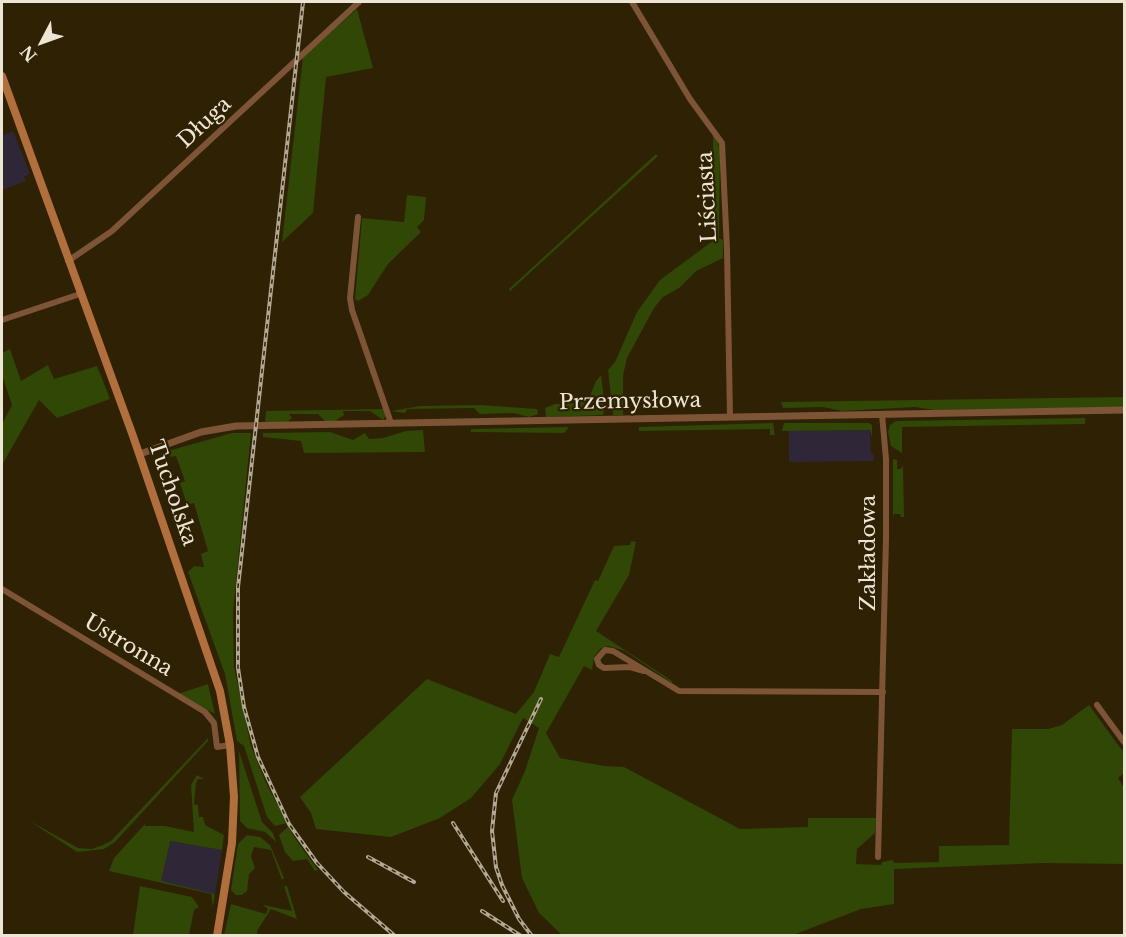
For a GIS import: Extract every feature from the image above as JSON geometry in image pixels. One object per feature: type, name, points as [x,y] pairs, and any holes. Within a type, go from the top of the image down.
[{"type":"main road","name":"Tucholska","points":[[2,76],[140,454],[216,675],[230,745],[234,794],[232,837],[217,936]]},
{"type":"street","name":"Długa","points":[[68,261],[111,233],[359,2]]},
{"type":"street","name":"Liściasta","points":[[632,2],[690,99],[722,143],[727,249],[730,417]]},
{"type":"street","points":[[358,218],[350,298],[351,310],[391,423]]},
{"type":"street","points":[[2,320],[80,294]]},
{"type":"street","name":"Przemysłowa","points":[[140,454],[194,434],[220,428],[1125,410]]},
{"type":"street","name":"Zakładowa","points":[[878,857],[886,476],[882,414]]},
{"type":"street","name":"Ustronna","points":[[2,589],[205,712],[213,723],[217,747],[230,745]]},
{"type":"street","points":[[644,671],[628,667],[604,668],[599,665],[597,659],[602,651],[610,649],[671,688],[681,691],[883,692]]},
{"type":"street","points":[[1097,705],[1125,742]]},
{"type":"shaded area","points":[[13,131],[30,174],[24,177],[26,181],[2,190],[2,146],[4,145],[2,136]]},
{"type":"shaded area","points":[[870,430],[871,454],[874,455],[874,461],[789,462],[789,431]]},
{"type":"shaded area","points":[[169,841],[222,850],[215,894],[161,882]]},
{"type":"green space","points":[[357,9],[373,68],[326,77],[313,213],[282,242],[303,57]]},
{"type":"green space","points":[[700,117],[716,136],[720,151],[719,238],[723,240],[723,258],[696,271],[679,288],[663,297],[654,308],[627,358],[623,376],[623,415],[613,415],[608,370],[615,362],[637,312],[660,280],[714,240],[713,134]]},
{"type":"green space","points":[[656,154],[658,156],[510,291],[509,289]]},
{"type":"green space","points":[[407,195],[426,197],[424,220],[417,227],[421,232],[388,264],[368,295],[358,301],[355,299],[362,218],[404,222]]},
{"type":"green space","points":[[10,349],[21,381],[48,365],[54,379],[97,366],[110,399],[57,418],[39,400],[2,465],[2,424],[12,405],[2,375],[2,353]]},
{"type":"green space","points":[[601,375],[605,407],[603,415],[546,417],[545,408],[555,404],[575,403],[590,396]]},
{"type":"green space","points":[[1124,397],[1124,407],[934,410],[915,407],[842,411],[823,407],[783,408],[781,402]]},
{"type":"green space","points":[[481,405],[537,409],[538,414],[529,417],[513,413],[480,414],[474,408],[407,409],[405,413],[391,411],[420,406]]},
{"type":"green space","points":[[384,409],[386,415],[383,420],[370,411],[343,411],[344,415],[335,421],[325,421],[318,414],[289,414],[292,418],[287,422],[265,422],[266,411]]},
{"type":"green space","points":[[1085,418],[1085,424],[902,427],[902,453],[891,446],[888,432],[890,425],[896,421]]},
{"type":"green space","points":[[773,423],[775,435],[770,435],[770,429],[639,431],[639,427]]},
{"type":"green space","points":[[784,423],[869,423],[872,425],[872,437],[870,430],[782,431]]},
{"type":"green space","points":[[569,427],[564,433],[471,432],[471,429]]},
{"type":"green space","points":[[423,430],[425,452],[304,453],[301,441],[263,437],[263,433],[330,432],[353,440],[365,433],[369,439],[383,438],[406,431]]},
{"type":"green space","points":[[232,433],[251,433],[233,612],[234,667],[251,746],[266,783],[287,823],[275,826],[267,817],[244,746],[237,741],[225,674],[188,572],[194,566],[204,567],[201,554],[208,551],[194,503],[187,505],[180,483],[185,481],[176,456],[171,457],[168,451]]},
{"type":"green space","points":[[893,459],[897,460],[897,469],[901,469],[903,465],[904,517],[894,514],[893,518]]},
{"type":"green space","points":[[631,541],[636,542],[629,575],[596,631],[672,683],[625,651],[609,646],[601,648],[594,657],[592,670],[584,666],[546,733],[560,758],[624,767],[740,829],[808,827],[808,818],[876,818],[875,833],[857,849],[856,864],[881,865],[882,862],[892,860],[895,863],[939,862],[939,846],[1009,845],[1012,729],[1048,729],[1062,725],[1089,705],[1124,753],[1124,773],[1118,778],[1124,788],[1124,889],[1123,864],[1043,863],[894,869],[894,904],[861,909],[793,935],[562,935],[539,913],[522,878],[512,800],[525,771],[539,728],[523,718],[500,764],[471,798],[440,818],[391,837],[316,829],[311,813],[300,797],[427,679],[516,714],[534,692],[550,654],[559,657],[595,580],[598,581],[614,546],[630,545]]},
{"type":"green space","points":[[208,684],[215,714],[178,694]]},
{"type":"green space","points":[[208,738],[208,741],[115,842],[104,849],[77,852],[28,820],[78,848],[92,849],[103,845],[111,841]]},
{"type":"green space","points":[[239,751],[262,822],[273,833],[276,842],[265,832],[247,828],[240,821]]},
{"type":"green space","points":[[197,775],[204,779],[198,779],[196,783],[194,804],[198,805],[199,817],[203,817],[205,825],[224,835],[222,850],[170,841],[161,881],[215,894],[213,907],[211,894],[109,871],[114,858],[145,824],[145,826],[165,826],[194,832],[191,785]]},
{"type":"green space","points":[[288,827],[318,870],[315,871],[307,859],[293,861],[285,852],[279,835]]},
{"type":"green space","points":[[247,835],[260,837],[270,845],[284,878],[282,880],[271,850],[254,847],[251,856],[255,868],[249,874],[247,891],[242,895],[236,895],[231,890],[238,844]]},
{"type":"green space","points":[[140,886],[192,897],[199,907],[194,910],[189,935],[133,935]]},
{"type":"green space","points":[[284,886],[287,886],[297,919],[271,909],[257,931],[258,935],[224,935],[231,904],[266,914],[268,909],[263,905],[292,911]]},
{"type":"railway","points":[[303,2],[238,587],[238,668],[244,707],[258,757],[289,824],[317,863],[344,892],[395,936]]},
{"type":"railway","points":[[532,936],[519,919],[502,885],[496,867],[492,831],[496,793],[541,699]]},
{"type":"railway","points":[[453,823],[503,901]]},
{"type":"railway","points":[[368,857],[414,882]]},
{"type":"railway","points":[[482,911],[521,936]]}]
